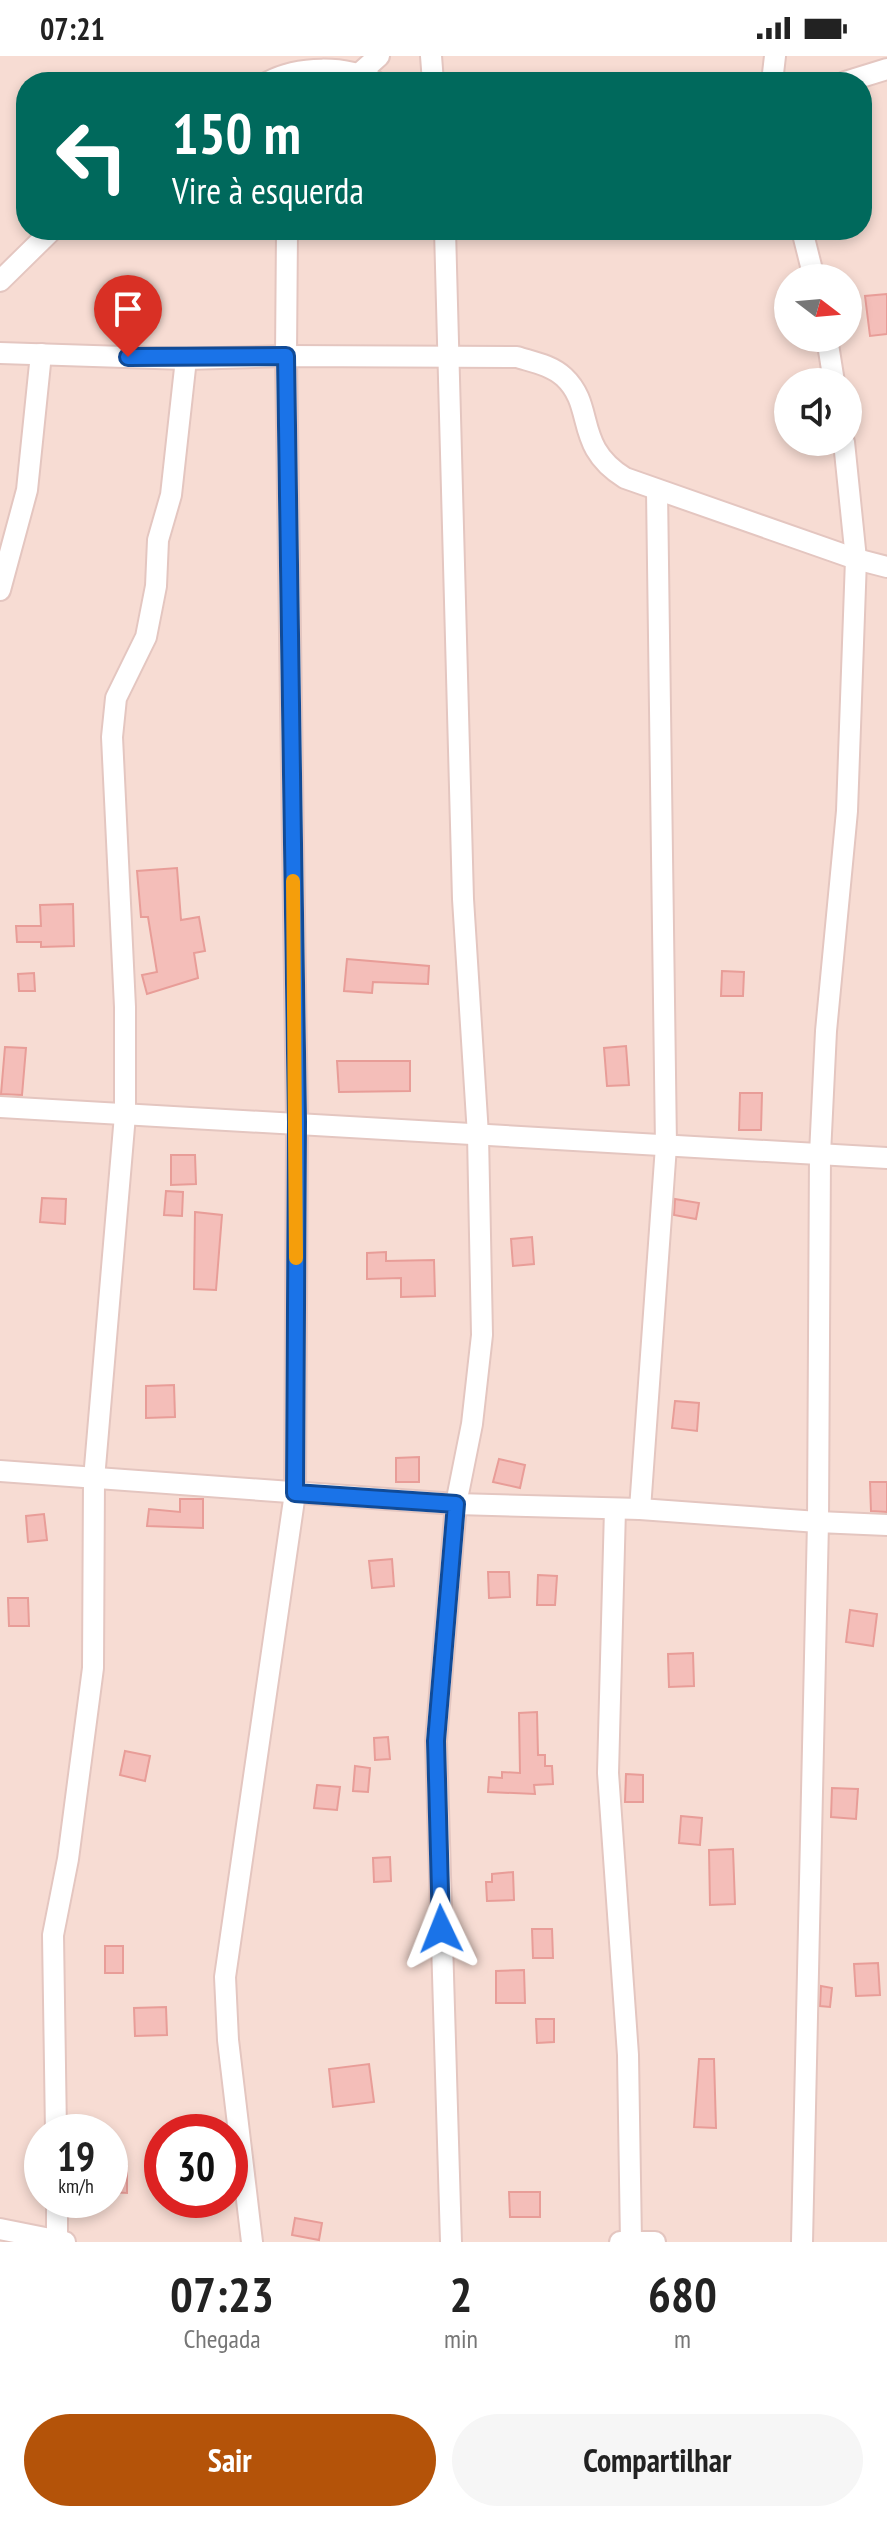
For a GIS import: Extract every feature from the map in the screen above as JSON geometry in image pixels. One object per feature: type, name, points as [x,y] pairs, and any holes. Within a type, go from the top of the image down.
[{"type":"street","points":[[288,69],[318,72]]},
{"type":"street","points":[[0,281],[42,240]]},
{"type":"street","points":[[252,2242],[228,2040],[225,1977],[295,1493],[297,1122],[287,240]]},
{"type":"street","points":[[445,240],[463,899],[478,1135],[482,1335],[472,1424],[456,1504],[436,1741],[451,2242]]},
{"type":"street","points":[[804,240],[810,264]]},
{"type":"street","points":[[0,353],[186,359],[517,357],[549,367],[565,378],[576,394],[593,448],[607,467],[657,491],[887,567]]},
{"type":"street","points":[[1,581],[27,490],[41,354]]},
{"type":"street","points":[[56,2114],[53,1935],[68,1859],[93,1668],[94,1479],[125,1115],[125,1007],[112,737],[116,698],[146,637],[156,586],[158,540],[171,495],[186,359]]},
{"type":"street","points":[[802,2242],[818,1522],[820,1154],[826,1031],[847,811],[856,559],[845,456]]},
{"type":"street","points":[[640,1509],[666,1146],[657,491]]},
{"type":"street","points":[[0,1107],[887,1158]]},
{"type":"street","points":[[0,1471],[456,1504],[640,1509],[887,1525]]},
{"type":"street","points":[[615,1509],[608,1773],[628,2055],[631,2242]]},
{"type":"street","points":[[0,2229],[60,2241],[58,2218]]},
{"type":"street","points":[[620,2242],[655,2242]]},
{"type":"shaded area","points":[[0,56],[887,56],[887,2242],[0,2242]]},
{"type":"building","points":[[887,294],[887,334],[870,336],[865,296]]},
{"type":"building","points":[[177,868],[181,920],[199,917],[205,951],[194,953],[198,978],[147,994],[142,975],[157,972],[148,917],[141,917],[137,871]]},
{"type":"building","points":[[73,904],[74,946],[41,947],[41,942],[17,942],[16,926],[41,926],[40,905]]},
{"type":"building","points":[[347,959],[429,966],[428,984],[373,982],[372,993],[344,991]]},
{"type":"building","points":[[722,971],[744,972],[743,996],[721,996]]},
{"type":"building","points":[[34,973],[35,991],[19,991],[18,974]]},
{"type":"building","points":[[626,1046],[629,1085],[607,1086],[604,1048]]},
{"type":"building","points":[[5,1047],[26,1048],[22,1095],[1,1094]]},
{"type":"building","points":[[337,1061],[410,1061],[410,1091],[339,1092]]},
{"type":"building","points":[[740,1093],[762,1093],[761,1130],[739,1130]]},
{"type":"building","points":[[171,1155],[195,1155],[196,1184],[171,1185]]},
{"type":"building","points":[[166,1191],[183,1192],[182,1216],[164,1215]]},
{"type":"building","points":[[42,1198],[66,1199],[65,1224],[40,1222]]},
{"type":"building","points":[[675,1199],[699,1203],[696,1219],[674,1215]]},
{"type":"building","points":[[195,1212],[222,1215],[216,1290],[194,1289]]},
{"type":"building","points":[[532,1237],[534,1264],[513,1266],[511,1239]]},
{"type":"building","points":[[386,1252],[386,1261],[434,1260],[435,1296],[401,1297],[401,1278],[367,1279],[367,1253]]},
{"type":"building","points":[[174,1385],[175,1417],[146,1418],[146,1386]]},
{"type":"building","points":[[675,1401],[699,1403],[697,1431],[672,1428]]},
{"type":"building","points":[[419,1457],[419,1482],[396,1482],[396,1458]]},
{"type":"building","points":[[499,1459],[525,1465],[520,1488],[493,1482]]},
{"type":"building","points":[[870,1482],[887,1482],[887,1512],[871,1511]]},
{"type":"building","points":[[180,1499],[203,1499],[203,1528],[147,1526],[149,1509],[180,1512]]},
{"type":"building","points":[[44,1514],[47,1540],[28,1542],[26,1516]]},
{"type":"building","points":[[392,1559],[394,1586],[372,1588],[369,1561]]},
{"type":"building","points":[[488,1572],[509,1572],[510,1597],[489,1598]]},
{"type":"building","points":[[538,1575],[557,1576],[555,1605],[537,1605]]},
{"type":"building","points":[[8,1598],[28,1598],[29,1626],[9,1626]]},
{"type":"building","points":[[850,1610],[877,1614],[873,1646],[846,1642]]},
{"type":"building","points":[[693,1653],[694,1686],[669,1687],[668,1654]]},
{"type":"building","points":[[537,1712],[538,1755],[545,1755],[545,1766],[552,1766],[553,1784],[534,1785],[535,1794],[488,1792],[489,1777],[502,1778],[502,1772],[520,1773],[519,1713]]},
{"type":"building","points":[[388,1737],[390,1759],[375,1760],[374,1738]]},
{"type":"building","points":[[125,1751],[150,1756],[145,1781],[120,1775]]},
{"type":"building","points":[[355,1766],[370,1768],[368,1792],[353,1791]]},
{"type":"building","points":[[626,1774],[643,1775],[643,1802],[625,1802]]},
{"type":"building","points":[[317,1785],[340,1787],[337,1810],[314,1808]]},
{"type":"building","points":[[832,1788],[858,1789],[856,1819],[831,1817]]},
{"type":"building","points":[[681,1816],[702,1818],[700,1845],[679,1843]]},
{"type":"building","points":[[733,1849],[735,1904],[710,1905],[709,1850]]},
{"type":"building","points":[[390,1857],[391,1881],[374,1882],[373,1858]]},
{"type":"building","points":[[513,1872],[514,1900],[487,1901],[486,1882],[492,1882],[492,1874]]},
{"type":"building","points":[[532,1929],[552,1929],[553,1958],[533,1958]]},
{"type":"building","points":[[105,1946],[123,1946],[123,1973],[105,1973]]},
{"type":"building","points":[[878,1963],[880,1995],[856,1996],[854,1964]]},
{"type":"building","points":[[524,1970],[525,2003],[496,2003],[496,1971]]},
{"type":"building","points":[[821,1986],[832,1988],[830,2007],[820,2006]]},
{"type":"building","points":[[166,2007],[167,2035],[135,2036],[134,2008]]},
{"type":"building","points":[[536,2019],[554,2019],[554,2042],[537,2043]]},
{"type":"building","points":[[699,2059],[714,2059],[716,2128],[694,2127]]},
{"type":"building","points":[[369,2064],[374,2102],[333,2107],[329,2069]]},
{"type":"building","points":[[509,2192],[540,2192],[540,2217],[510,2217]]},
{"type":"building","points":[[295,2218],[322,2223],[319,2240],[292,2235]]},
{"type":"slow traffic","points":[[293,881],[296,1258]]},
{"type":"route","points":[[128,357],[286,356],[297,1122],[295,1493],[456,1504],[436,1741],[441,1929]]}]
